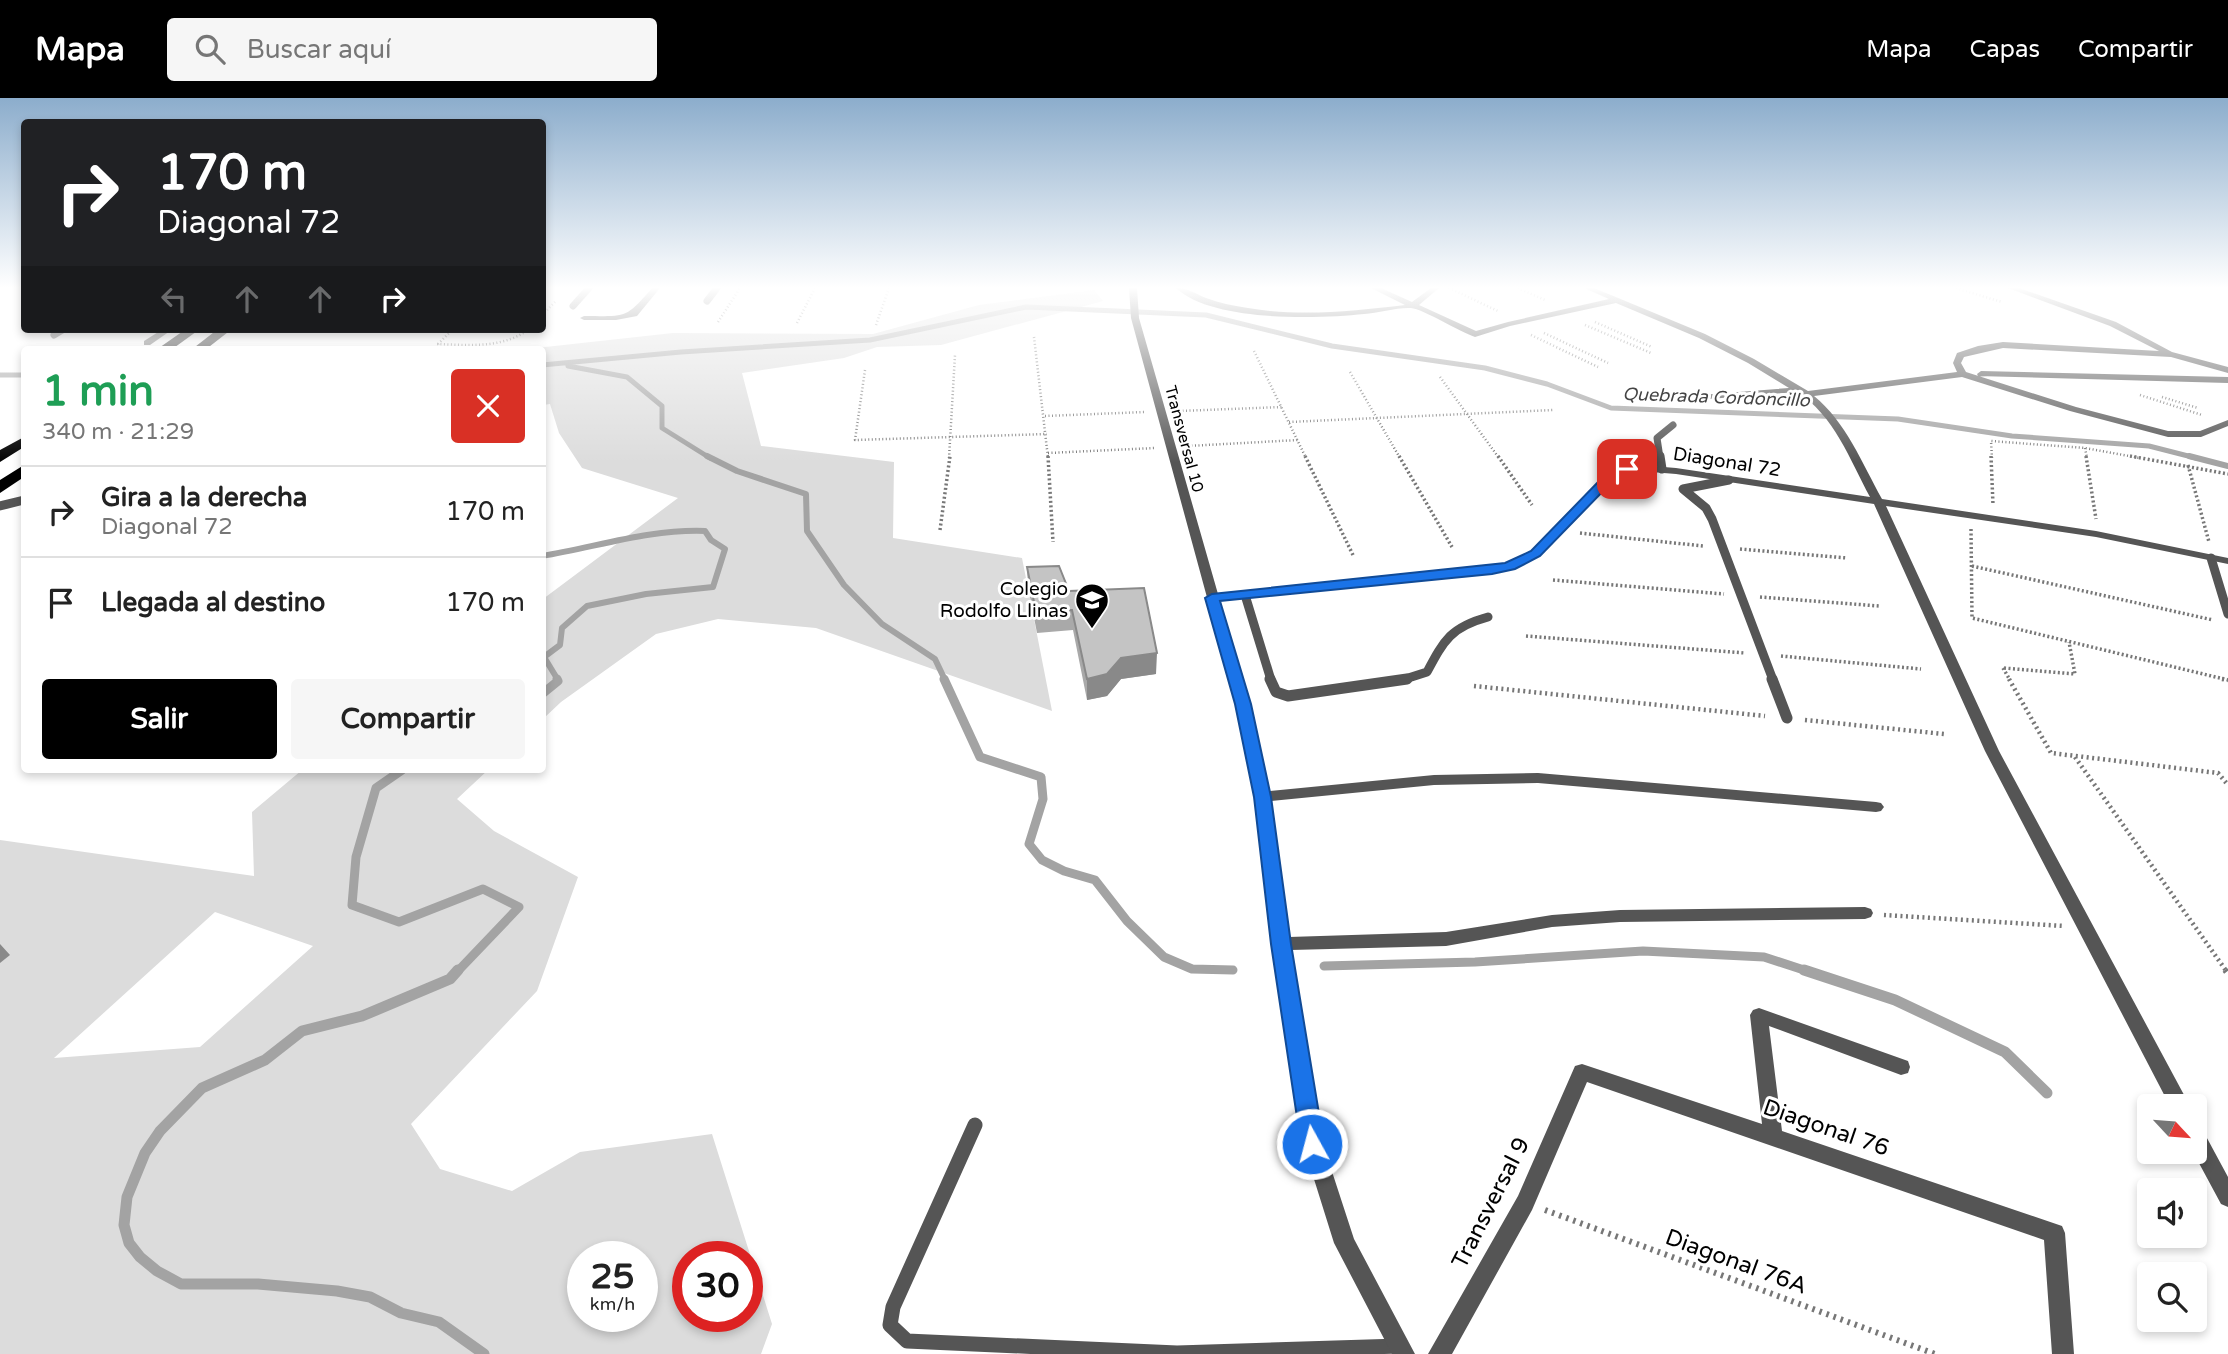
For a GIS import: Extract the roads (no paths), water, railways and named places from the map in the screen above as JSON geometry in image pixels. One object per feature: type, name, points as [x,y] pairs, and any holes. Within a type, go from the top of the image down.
[{"type":"highway","points":[[0,457],[21,443]]},
{"type":"highway","points":[[0,486],[21,471]]},
{"type":"street","name":"Transversal 10","points":[[1143,347],[1243,704],[1263,797],[1281,944],[1312,1144],[1345,1243],[1402,1350]]},
{"type":"street","points":[[1725,347],[1801,392],[1825,410],[1838,426],[1879,503],[1992,751],[2174,1094]]},
{"type":"street","points":[[1993,347],[1961,355],[1957,363],[1962,374],[2073,409],[2168,434],[2201,435],[2228,423]]},
{"type":"street","points":[[2033,347],[2171,354],[2228,370]]},
{"type":"street","points":[[2159,347],[2171,354]]},
{"type":"street","points":[[1675,400],[1708,399],[1759,390],[1801,392],[1962,374],[2228,380]]},
{"type":"street","name":"Diagonal 72","points":[[1212,598],[1510,566],[1535,554],[1617,472],[1639,468],[1662,469],[2096,534],[2228,561]]},
{"type":"street","points":[[1263,797],[1434,780],[1538,778],[1876,807]]},
{"type":"street","points":[[1281,944],[1446,939],[1552,921],[1619,916],[1865,913]]},
{"type":"street","points":[[1773,1136],[1759,1015],[1901,1067]]},
{"type":"street","name":"Diagonal 76","points":[[1582,1072],[2054,1233],[2063,1354]]},
{"type":"street","name":"Transversal 9","points":[[1439,1354],[1525,1203],[1582,1072]]},
{"type":"street","points":[[2207,1157],[2228,1197]]},
{"type":"lane","points":[[1662,469],[1657,438],[1673,425]]},
{"type":"lane","points":[[1729,480],[1683,489],[1706,508],[1787,718]]},
{"type":"lane","points":[[0,506],[21,501]]},
{"type":"lane","points":[[2211,558],[2228,614]]},
{"type":"lane","points":[[1245,594],[1273,687],[1281,695],[1288,696],[1400,681],[1427,671],[1446,636],[1464,622],[1488,617]]},
{"type":"lane","points":[[975,1125],[892,1307],[890,1325],[907,1341],[1177,1353],[1402,1350]]},
{"type":"waterway","name":"Quebrada Cordoncillo","points":[[546,365],[766,347]]},
{"type":"waterway","name":"Quebrada Cordoncillo","points":[[1336,347],[1485,368],[1547,384],[1611,408],[1898,419],[2012,436],[2149,446],[2196,458]]},
{"type":"waterway","points":[[568,366],[627,377],[662,406],[662,428],[710,458]]},
{"type":"waterway","points":[[0,375],[21,375]]},
{"type":"waterway","points":[[707,456],[737,471],[806,494],[807,531],[844,585],[882,624],[935,659],[945,680]]},
{"type":"waterway","name":"Quebrada Cordoncillo","points":[[2189,456],[2228,466]]},
{"type":"waterway","points":[[546,555],[643,536],[684,531],[705,531],[711,540],[725,549],[713,587],[646,594],[587,606],[562,628],[560,645],[546,656]]},
{"type":"waterway","points":[[546,660],[558,680]]},
{"type":"waterway","points":[[546,691],[557,679]]},
{"type":"waterway","points":[[944,679],[980,757],[1041,777],[1043,799],[1029,844],[1042,860],[1064,871],[1095,880],[1127,921],[1164,957],[1192,969],[1233,970]]},
{"type":"waterway","points":[[398,773],[376,788],[356,857],[352,905],[399,922],[483,889],[519,907],[457,972]]},
{"type":"waterway","points":[[1324,966],[1475,962],[1643,951],[1764,957],[1810,972]]},
{"type":"waterway","points":[[458,970],[450,979],[362,1016],[302,1031],[265,1060],[202,1088],[160,1131],[145,1153],[127,1197],[124,1225],[129,1243],[140,1257],[157,1271],[181,1284],[258,1284],[337,1291],[370,1297],[401,1313],[439,1322],[484,1354]]},
{"type":"waterway","points":[[1804,970],[1895,1000],[2005,1052],[2047,1093]]},
{"type":"place","name":"Colegio Rodolfo Llinas","points":[[1092,630]]}]
